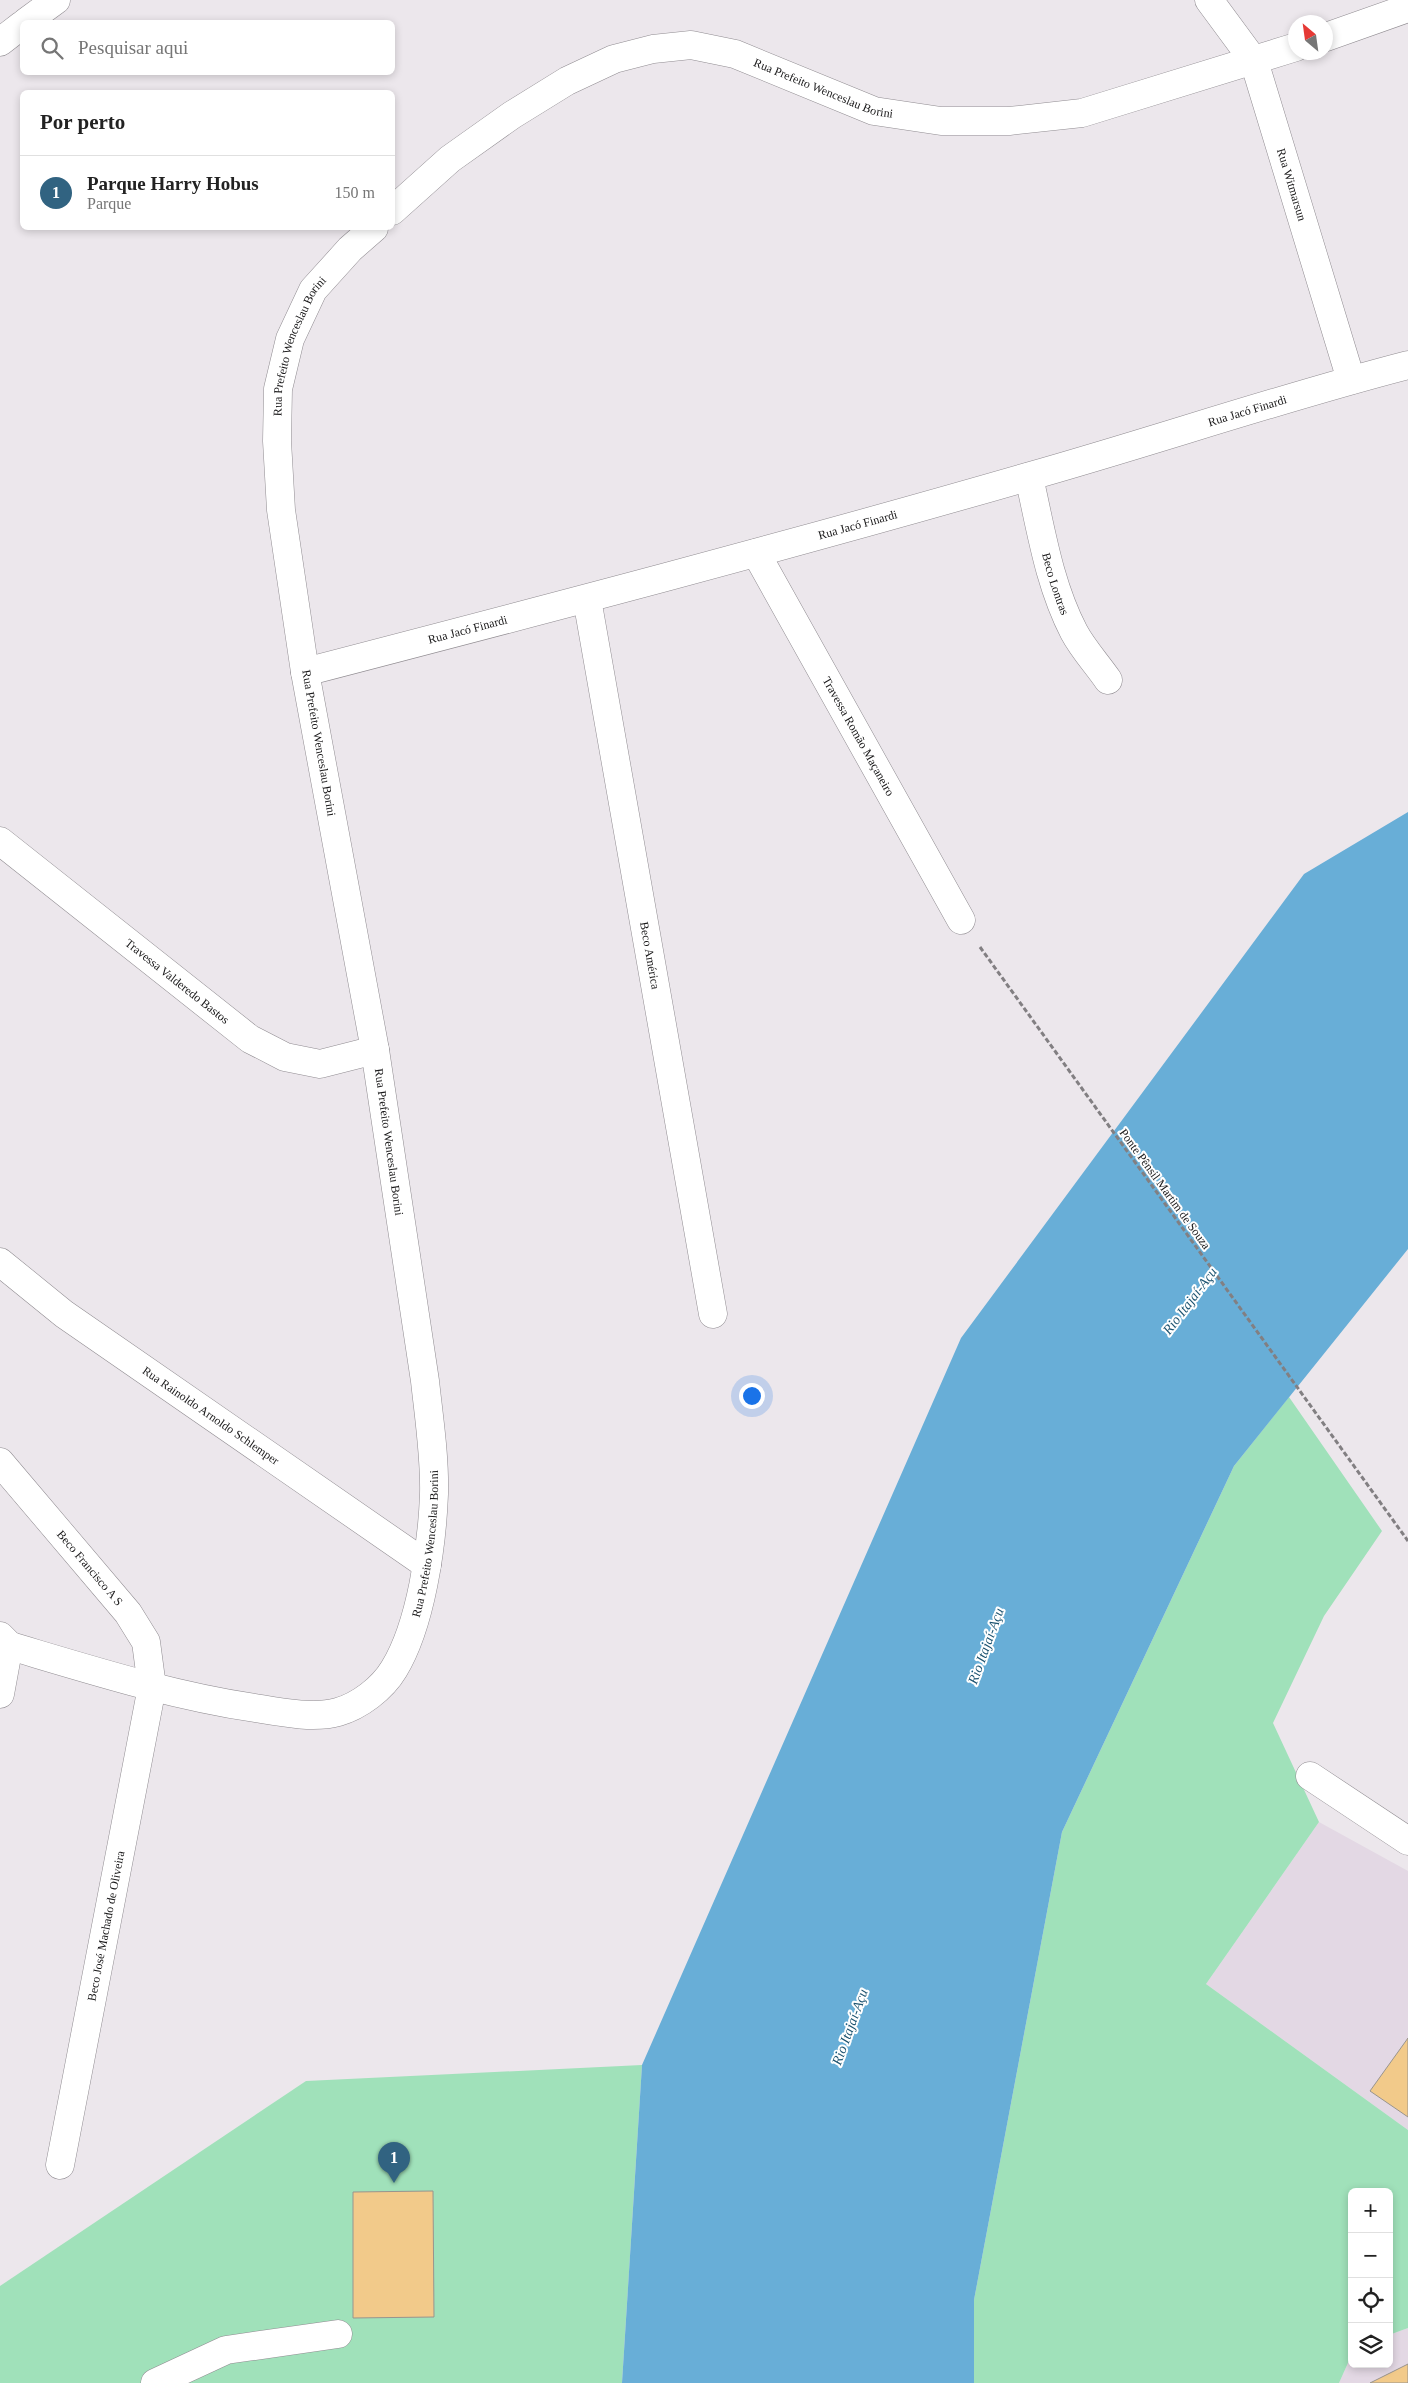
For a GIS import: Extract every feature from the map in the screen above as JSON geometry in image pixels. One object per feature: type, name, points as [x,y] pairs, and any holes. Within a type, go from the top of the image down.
[{"type":"main road","points":[[29,20],[56,0]]},
{"type":"main road","name":"Rua Witmarsun","points":[[1209,0],[1254,61],[1351,380]]},
{"type":"main road","points":[[1333,34],[1408,8]]},
{"type":"main road","points":[[0,42],[20,27]]},
{"type":"main road","name":"Rua Prefeito Wenceslau Borini","points":[[395,208],[450,159],[520,110],[567,81],[614,59],[653,48],[691,45],[735,54],[874,110],[941,121],[1009,121],[1082,113],[1288,50]]},
{"type":"main road","name":"Rua Prefeito Wenceslau Borini","points":[[3,1641],[152,1687],[206,1701],[295,1714],[338,1712],[371,1696],[394,1670],[417,1611],[427,1565],[434,1494],[431,1435],[375,1050],[306,672],[281,510],[278,389],[290,339],[313,290],[350,249],[372,230]]},
{"type":"main road","name":"Rua Jacó Finardi","points":[[306,672],[587,599],[1029,477],[1351,380],[1408,365]]},
{"type":"main road","name":"Beco Lontras","points":[[1029,477],[1050,572],[1061,604],[1075,634],[1108,680]]},
{"type":"main road","name":"Travessa Romão Maçaneiro","points":[[756,553],[961,920]]},
{"type":"main road","name":"Beco América","points":[[587,599],[713,1314]]},
{"type":"main road","name":"Travessa Valderedo Bastos","points":[[0,841],[250,1039],[285,1057],[320,1064],[375,1050]]},
{"type":"main road","name":"Rua Rainoldo Arnoldo Schlemper","points":[[0,1262],[64,1314],[427,1565]]},
{"type":"main road","name":"Beco Francisco A S","points":[[0,1462],[128,1613],[146,1642],[152,1687]]},
{"type":"main road","points":[[0,1694],[3,1641]]},
{"type":"main road","name":"Beco José Machado de Oliveira","points":[[60,2165],[152,1687]]},
{"type":"main road","points":[[1310,1776],[1405,1833]]},
{"type":"main road","points":[[155,2383],[226,2350],[338,2334]]},
{"type":"path","name":"Ponte Pênsil Martim de Souza","points":[[961,920],[1408,1541]]},
{"type":"shaded area","points":[[1319,1822],[1408,1871],[1408,2130],[1206,1984]]},
{"type":"shaded area","points":[[1408,2328],[1408,2383],[1339,2383],[1348,2363],[1348,2368],[1393,2368],[1393,2334]]},
{"type":"green space","points":[[1289,1397],[1382,1531],[1324,1616],[1273,1723],[1319,1822],[1206,1984],[1408,2130],[1408,2328],[1393,2334],[1393,2188],[1348,2188],[1348,2363],[1339,2383],[974,2383],[974,2300],[1062,1832],[1234,1466]]},
{"type":"green space","points":[[642,2065],[622,2383],[0,2383],[0,2286],[306,2081]]},
{"type":"water","name":"Rio Itajaí-Açu","points":[[1408,812],[1408,1249],[1234,1466],[1062,1832],[974,2300],[974,2383],[622,2383],[642,2065],[961,1338],[1304,874]]},
{"type":"building","points":[[1408,2038],[1408,2117],[1370,2091]]},
{"type":"building","points":[[433,2191],[434,2317],[353,2318],[353,2192]]},
{"type":"building","points":[[1408,2364],[1408,2383],[1370,2383]]},
{"type":"place","name":"Parque Harry Hobus","points":[[394,2183]]}]
